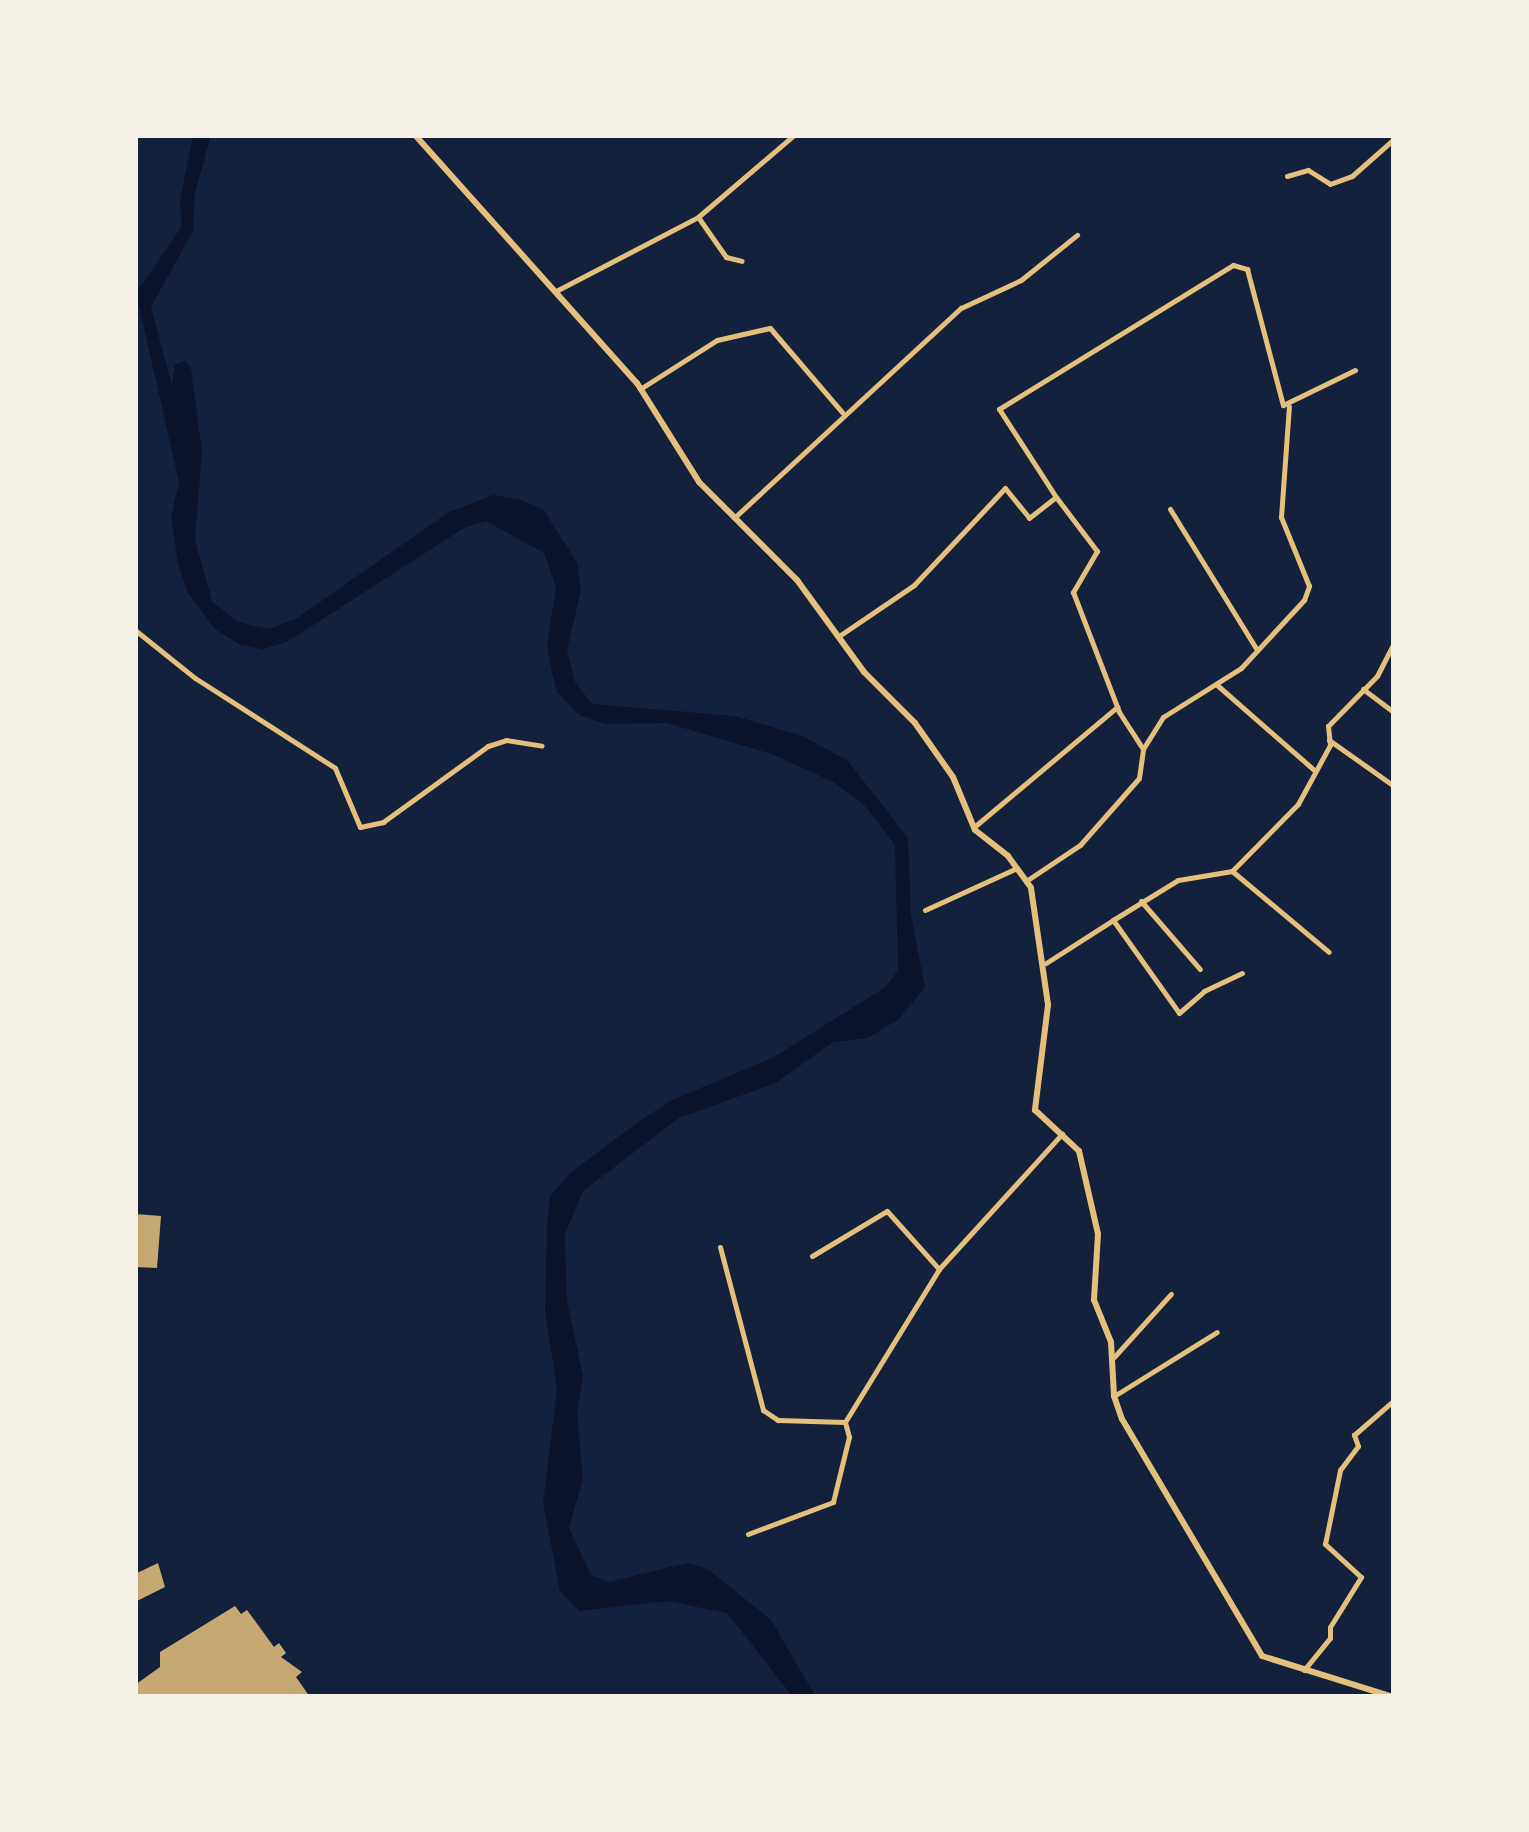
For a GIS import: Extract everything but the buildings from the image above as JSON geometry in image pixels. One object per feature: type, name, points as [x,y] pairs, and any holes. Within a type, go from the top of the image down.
[{"type":"street","points":[[415,135],[640,389],[698,482],[797,580],[864,672],[915,723],[952,777],[974,826],[1026,881],[1046,963],[1045,1034],[1034,1110],[1063,1132],[1079,1151],[1098,1234],[1094,1300],[1112,1360],[1114,1396],[1252,1644],[1280,1666],[1351,1680],[1393,1697]]},
{"type":"street","points":[[553,292],[698,217],[794,135]]},
{"type":"street","points":[[1287,176],[1308,170],[1322,183],[1341,180],[1394,139]]},
{"type":"street","points":[[698,217],[726,257],[742,261]]},
{"type":"street","points":[[732,519],[842,412],[961,308],[1021,280],[1077,236]]},
{"type":"street","points":[[1143,750],[1117,707],[1074,592],[1097,551],[1056,497],[999,409],[1233,265],[1247,269],[1278,399],[1289,406]]},
{"type":"street","points":[[640,389],[717,340],[770,328],[842,412]]},
{"type":"street","points":[[1289,406],[1355,370]]},
{"type":"street","points":[[1026,881],[1080,845],[1139,778],[1143,750],[1163,717],[1217,685],[1258,650],[1304,600],[1309,586],[1282,517],[1289,406]]},
{"type":"street","points":[[839,636],[914,585],[1005,488],[1029,518],[1056,497]]},
{"type":"street","points":[[1170,509],[1258,650]]},
{"type":"street","points":[[135,630],[194,678],[335,768],[360,828],[382,822],[488,746],[506,740],[542,746]]},
{"type":"street","points":[[1046,963],[1178,880],[1232,871],[1298,804],[1330,740],[1328,726],[1363,689],[1394,643]]},
{"type":"street","points":[[1217,685],[1314,770]]},
{"type":"street","points":[[1363,689],[1394,712]]},
{"type":"street","points":[[974,826],[1117,707]]},
{"type":"street","points":[[1330,740],[1394,786]]},
{"type":"street","points":[[925,910],[1017,868]]},
{"type":"street","points":[[1232,871],[1329,952]]},
{"type":"street","points":[[1141,901],[1200,969]]},
{"type":"street","points":[[1113,920],[1180,1013],[1204,991],[1242,973]]},
{"type":"street","points":[[748,1534],[833,1502],[848,1437],[845,1422],[939,1270],[1063,1132]]},
{"type":"street","points":[[812,1256],[887,1211],[939,1270]]},
{"type":"street","points":[[720,1246],[763,1410],[778,1420],[845,1422]]},
{"type":"street","points":[[1112,1360],[1171,1294]]},
{"type":"street","points":[[1114,1396],[1218,1332]]},
{"type":"street","points":[[1304,1672],[1330,1638],[1330,1626],[1361,1577],[1325,1544],[1340,1470],[1358,1446],[1354,1435],[1393,1400]]},
{"type":"water","points":[[193,135],[211,135],[195,193],[193,231],[151,307],[172,385],[175,365],[185,360],[191,369],[202,451],[195,540],[212,601],[238,622],[269,629],[297,618],[449,512],[493,495],[519,499],[543,509],[577,563],[581,590],[567,650],[575,682],[592,704],[735,716],[803,736],[848,761],[908,838],[911,915],[925,987],[899,1019],[868,1038],[833,1042],[776,1083],[679,1118],[583,1191],[565,1234],[567,1301],[583,1376],[577,1412],[583,1479],[569,1528],[591,1575],[608,1582],[687,1563],[708,1569],[771,1620],[816,1697],[793,1697],[727,1613],[667,1601],[579,1611],[560,1591],[543,1503],[557,1389],[545,1311],[547,1225],[550,1196],[570,1173],[638,1122],[672,1100],[774,1057],[884,988],[898,971],[895,845],[865,806],[833,782],[772,754],[667,723],[606,724],[579,715],[557,692],[552,673],[547,645],[556,588],[544,553],[486,521],[464,528],[287,642],[263,649],[240,645],[215,629],[188,593],[178,564],[171,517],[179,482],[136,293],[182,226],[180,200]]}]
